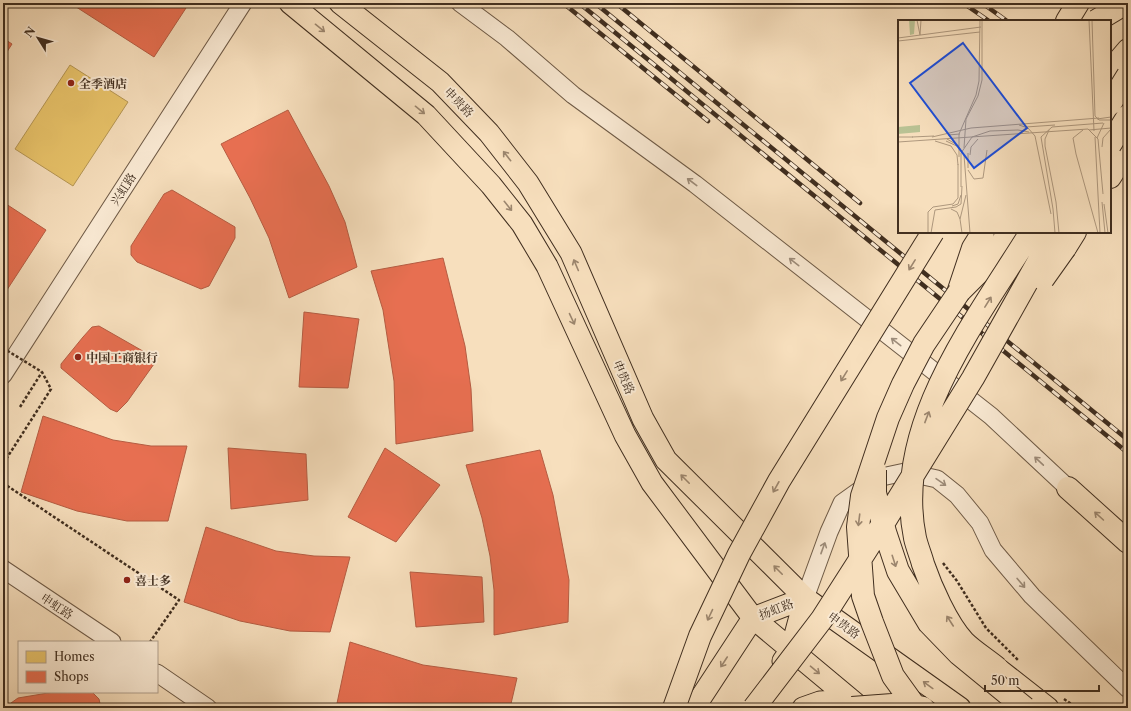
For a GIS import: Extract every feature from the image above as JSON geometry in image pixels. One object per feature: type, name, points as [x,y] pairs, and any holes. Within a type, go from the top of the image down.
[{"type":"highway","points":[[1068,20],[1078,3]]},
{"type":"highway","points":[[1098,20],[1125,3]]},
{"type":"highway","points":[[1111,25],[1125,3]]},
{"type":"highway","points":[[1111,71],[1128,50]]},
{"type":"highway","points":[[1111,102],[1128,75]]},
{"type":"highway","points":[[1111,143],[1128,116]]},
{"type":"highway","points":[[1111,175],[1128,149]]},
{"type":"highway","points":[[674,708],[700,636],[739,554],[779,481],[932,233]]},
{"type":"highway","points":[[959,292],[973,248],[982,233]]},
{"type":"highway","points":[[916,708],[893,676],[863,596],[858,527],[862,496],[874,455],[888,418],[903,384],[924,344],[959,292],[990,261],[1008,233]]},
{"type":"highway","points":[[997,668],[964,641],[940,605],[928,579],[915,538],[911,503],[915,460],[925,419],[950,362],[1030,233]]},
{"type":"highway","points":[[974,378],[1054,233]]},
{"type":"highway","points":[[752,708],[822,619],[974,378],[1074,233]]},
{"type":"highway","points":[[874,455],[875,493],[885,532],[898,571],[929,623],[960,654],[1024,708]]},
{"type":"highway","points":[[1068,488],[1128,542]]},
{"type":"highway","points":[[854,705],[906,704],[923,708]]},
{"type":"main road","name":"申贵路","points":[[290,3],[426,115],[491,185],[522,224],[548,266],[625,435],[652,483],[753,618],[854,705]]},
{"type":"main road","name":"申贵路","points":[[340,3],[440,82],[489,133],[528,183],[571,253],[643,420],[666,460],[805,598],[960,708]]},
{"type":"main road","name":"扬虹路","points":[[694,708],[753,618],[805,598]]},
{"type":"main road","name":"扬虹路","points":[[752,708],[791,650],[805,598]]},
{"type":"main road","points":[[997,668],[1048,708]]},
{"type":"main road","points":[[803,708],[820,702],[854,705]]},
{"type":"street","name":"兴虹路","points":[[3,375],[243,3]]},
{"type":"street","points":[[460,3],[507,38],[573,95],[695,184],[991,416],[1068,488]]},
{"type":"street","points":[[805,598],[829,532],[842,503],[877,478],[905,472],[937,479],[957,495],[975,517],[993,550],[1032,596],[1128,689]]},
{"type":"street","name":"申虹路","points":[[3,569],[111,641]]},
{"type":"street","points":[[158,674],[208,708]]},
{"type":"path","points":[[3,348],[42,372],[51,389],[3,464]]},
{"type":"path","points":[[20,407],[42,372]]},
{"type":"path","points":[[3,483],[179,600],[151,641]]},
{"type":"building: Homes","points":[[70,65],[128,102],[73,186],[15,149]]},
{"type":"building: Shops","points":[[70,3],[179,3],[186,8],[154,57]]},
{"type":"building: Shops","points":[[3,38],[12,44],[3,58]]},
{"type":"building: Shops","points":[[288,110],[329,186],[345,222],[357,267],[289,298],[269,238],[250,198],[221,144]]},
{"type":"building: Shops","points":[[172,190],[235,227],[235,238],[209,286],[201,289],[137,262],[131,255],[131,246],[164,194]]},
{"type":"building: Shops","points":[[3,202],[46,230],[3,296]]},
{"type":"building: Shops","points":[[443,258],[465,346],[471,389],[473,431],[396,444],[394,381],[383,310],[371,271]]},
{"type":"building: Shops","points":[[304,312],[359,319],[348,388],[299,387]]},
{"type":"building: Shops","points":[[99,326],[155,358],[154,364],[127,402],[117,412],[110,409],[61,368],[61,364],[92,327]]},
{"type":"building: Shops","points":[[43,416],[113,440],[151,446],[187,446],[168,521],[127,521],[77,511],[21,492]]},
{"type":"building: Shops","points":[[228,448],[306,454],[308,500],[231,509]]},
{"type":"building: Shops","points":[[385,448],[440,485],[396,542],[348,517]]},
{"type":"building: Shops","points":[[540,450],[553,495],[569,580],[568,622],[494,635],[494,590],[490,556],[482,518],[466,465]]},
{"type":"building: Shops","points":[[206,527],[276,551],[314,556],[350,557],[330,632],[290,631],[240,621],[184,602]]},
{"type":"building: Shops","points":[[410,572],[482,577],[484,622],[416,627]]},
{"type":"building: Shops","points":[[350,642],[423,665],[517,678],[510,708],[336,708]]},
{"type":"building: Shops","points":[[48,693],[93,693],[99,699],[101,708],[8,708],[11,703],[18,698]]},
{"type":"railway","points":[[563,3],[708,121]]},
{"type":"railway","points":[[579,3],[1128,453]]},
{"type":"railway","points":[[595,3],[1128,440]]},
{"type":"railway","points":[[616,3],[860,203]]},
{"type":"railway","points":[[963,3],[988,20]]},
{"type":"railway","points":[[982,3],[1006,20]]},
{"type":"railway","points":[[1111,95],[1128,106]]},
{"type":"railway","points":[[1111,107],[1128,119]]},
{"type":"place","name":"全季酒店","points":[[71,83]]},
{"type":"place","name":"中国工商银行","points":[[78,357]]},
{"type":"place","name":"喜士多","points":[[127,580]]}]
